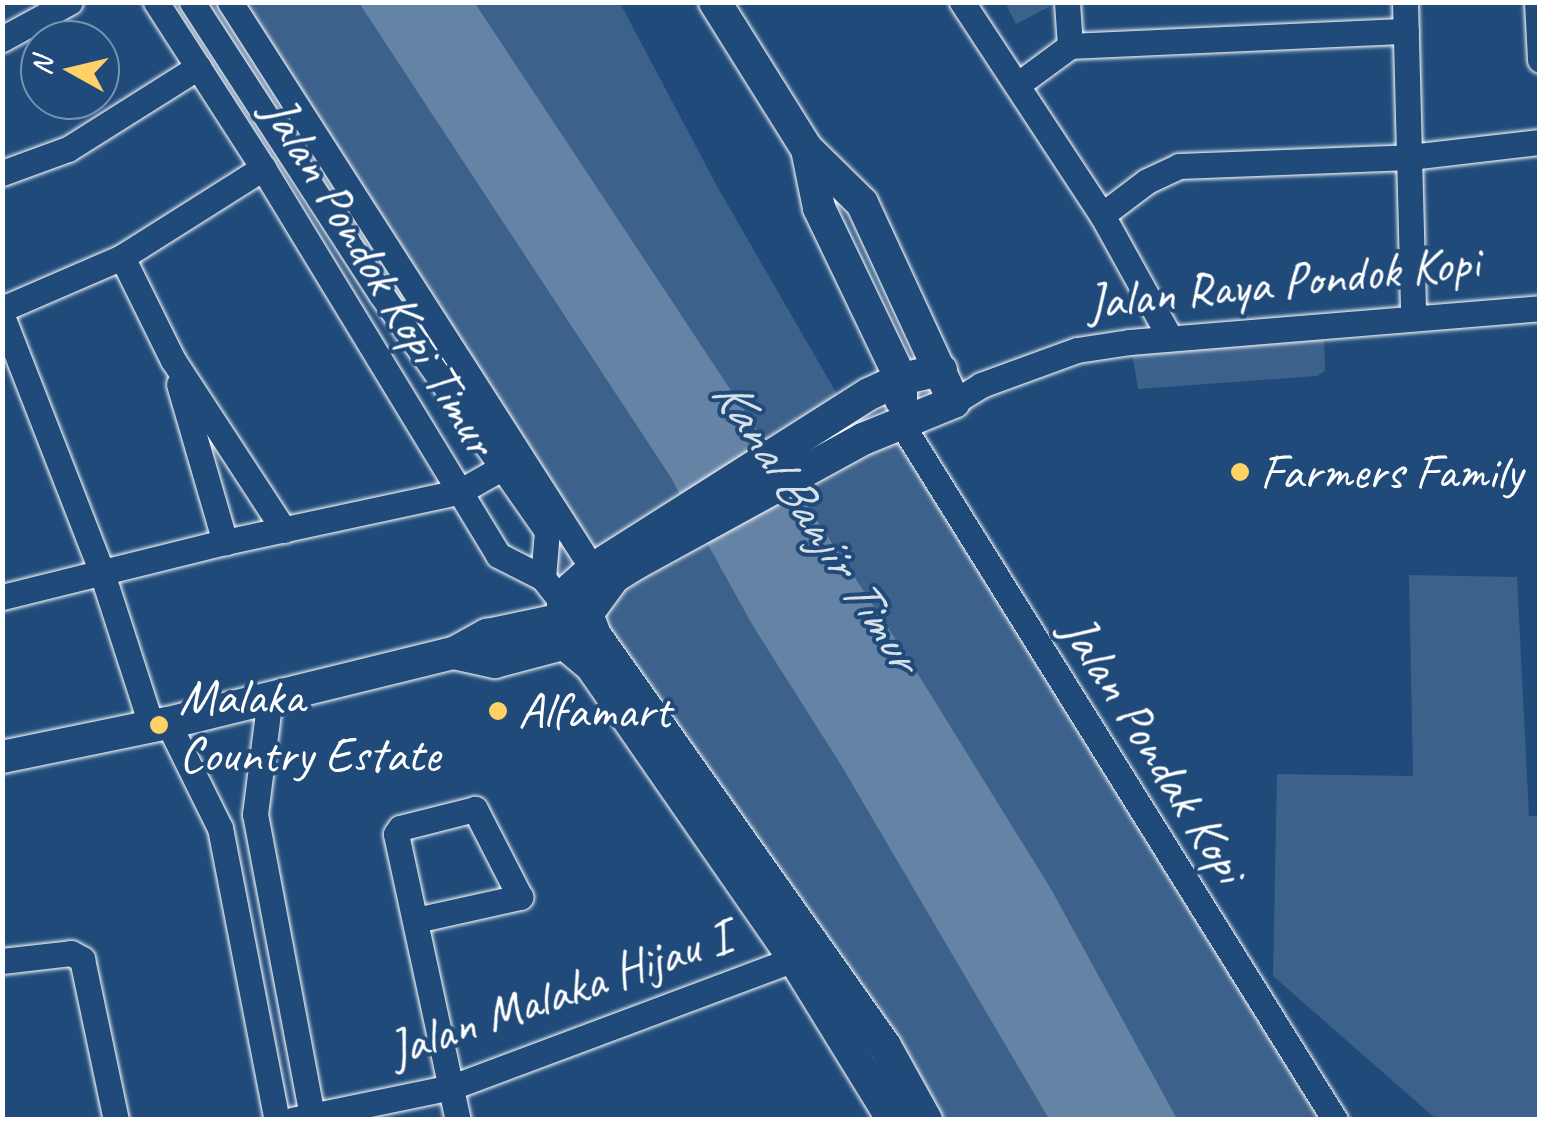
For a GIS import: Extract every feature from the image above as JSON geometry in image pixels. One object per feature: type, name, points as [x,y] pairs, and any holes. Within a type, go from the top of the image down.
[{"type":"main road","points":[[715,2],[807,149],[862,202],[941,370],[968,393]]},
{"type":"main road","points":[[807,149],[820,208],[901,379],[901,424]]},
{"type":"main road","name":"Jalan Raya Pondok Kopi","points":[[575,623],[629,556],[845,408],[901,379],[941,370]]},
{"type":"main road","name":"Jalan Raya Pondok Kopi","points":[[629,556],[863,439],[968,393]]},
{"type":"main road","points":[[2,756],[159,724],[454,653],[495,662],[575,623]]},
{"type":"main road","points":[[575,623],[592,667],[794,959],[893,1120]]},
{"type":"main road","points":[[575,623],[884,1046],[926,1120]]},
{"type":"street","points":[[2,39],[70,2]]},
{"type":"street","name":"Jalan Pondok Kopi Timur","points":[[156,2],[263,168],[498,556],[543,578],[575,623]]},
{"type":"street","name":"Jalan Pondok Kopi Timur","points":[[192,2],[380,294],[547,531],[543,578]]},
{"type":"street","points":[[230,2],[583,554]]},
{"type":"street","points":[[962,2],[1102,215],[1170,336]]},
{"type":"street","points":[[1067,2],[1070,46]]},
{"type":"street","points":[[1405,2],[1412,317]]},
{"type":"street","points":[[1537,2],[1540,60]]},
{"type":"street","points":[[1017,85],[1070,46],[1406,31]]},
{"type":"street","points":[[2,172],[68,149],[198,67]]},
{"type":"street","points":[[1102,215],[1147,181],[1180,166],[1410,157],[1540,142]]},
{"type":"street","points":[[263,168],[122,257],[2,312],[159,724],[217,824],[277,1120]]},
{"type":"street","points":[[122,257],[207,433],[284,530]]},
{"type":"street","name":"Jalan Raya Pondok Kopi","points":[[968,393],[1077,350],[1170,336],[1540,308]]},
{"type":"street","name":"Jalan Pondak Kopi","points":[[901,424],[1334,1120]]},
{"type":"street","points":[[207,433],[225,542]]},
{"type":"street","points":[[2,597],[225,542],[459,492],[504,466]]},
{"type":"street","points":[[270,697],[257,816],[306,1118]]},
{"type":"street","points":[[416,920],[520,897],[475,808],[397,830],[458,1120]]},
{"type":"street","points":[[217,824],[257,816]]},
{"type":"street","points":[[2,961],[71,953],[82,958],[116,1120]]},
{"type":"street","name":"Jalan Malaka Hijau I","points":[[306,1118],[452,1087],[794,959]]},
{"type":"shaded area","points":[[192,3],[359,3],[689,506],[548,589],[547,531]]},
{"type":"shaded area","points":[[475,3],[620,3],[718,188],[845,408],[775,457]]},
{"type":"shaded area","points":[[1005,3],[1049,3],[1051,6],[1016,24]]},
{"type":"shaded area","points":[[1324,326],[1325,371],[1317,376],[1138,389],[1130,342]]},
{"type":"shaded area","points":[[901,423],[1335,1119],[926,1119],[595,635],[614,577]]},
{"type":"shaded area","points":[[1409,575],[1517,577],[1529,816],[1540,816],[1539,1119],[1436,1119],[1273,976],[1277,774],[1413,776]]},
{"type":"water","name":"Kanal Banjir Timur","points":[[359,3],[475,3],[908,658],[1051,889],[1177,1119],[1049,1119],[841,765],[753,626],[671,478]]},
{"type":"place","name":"Farmers Family","points":[[1240,472]]},
{"type":"place","name":"Alfamart","points":[[498,711]]},
{"type":"place","name":"Malaka Country Estate","points":[[159,725]]}]
